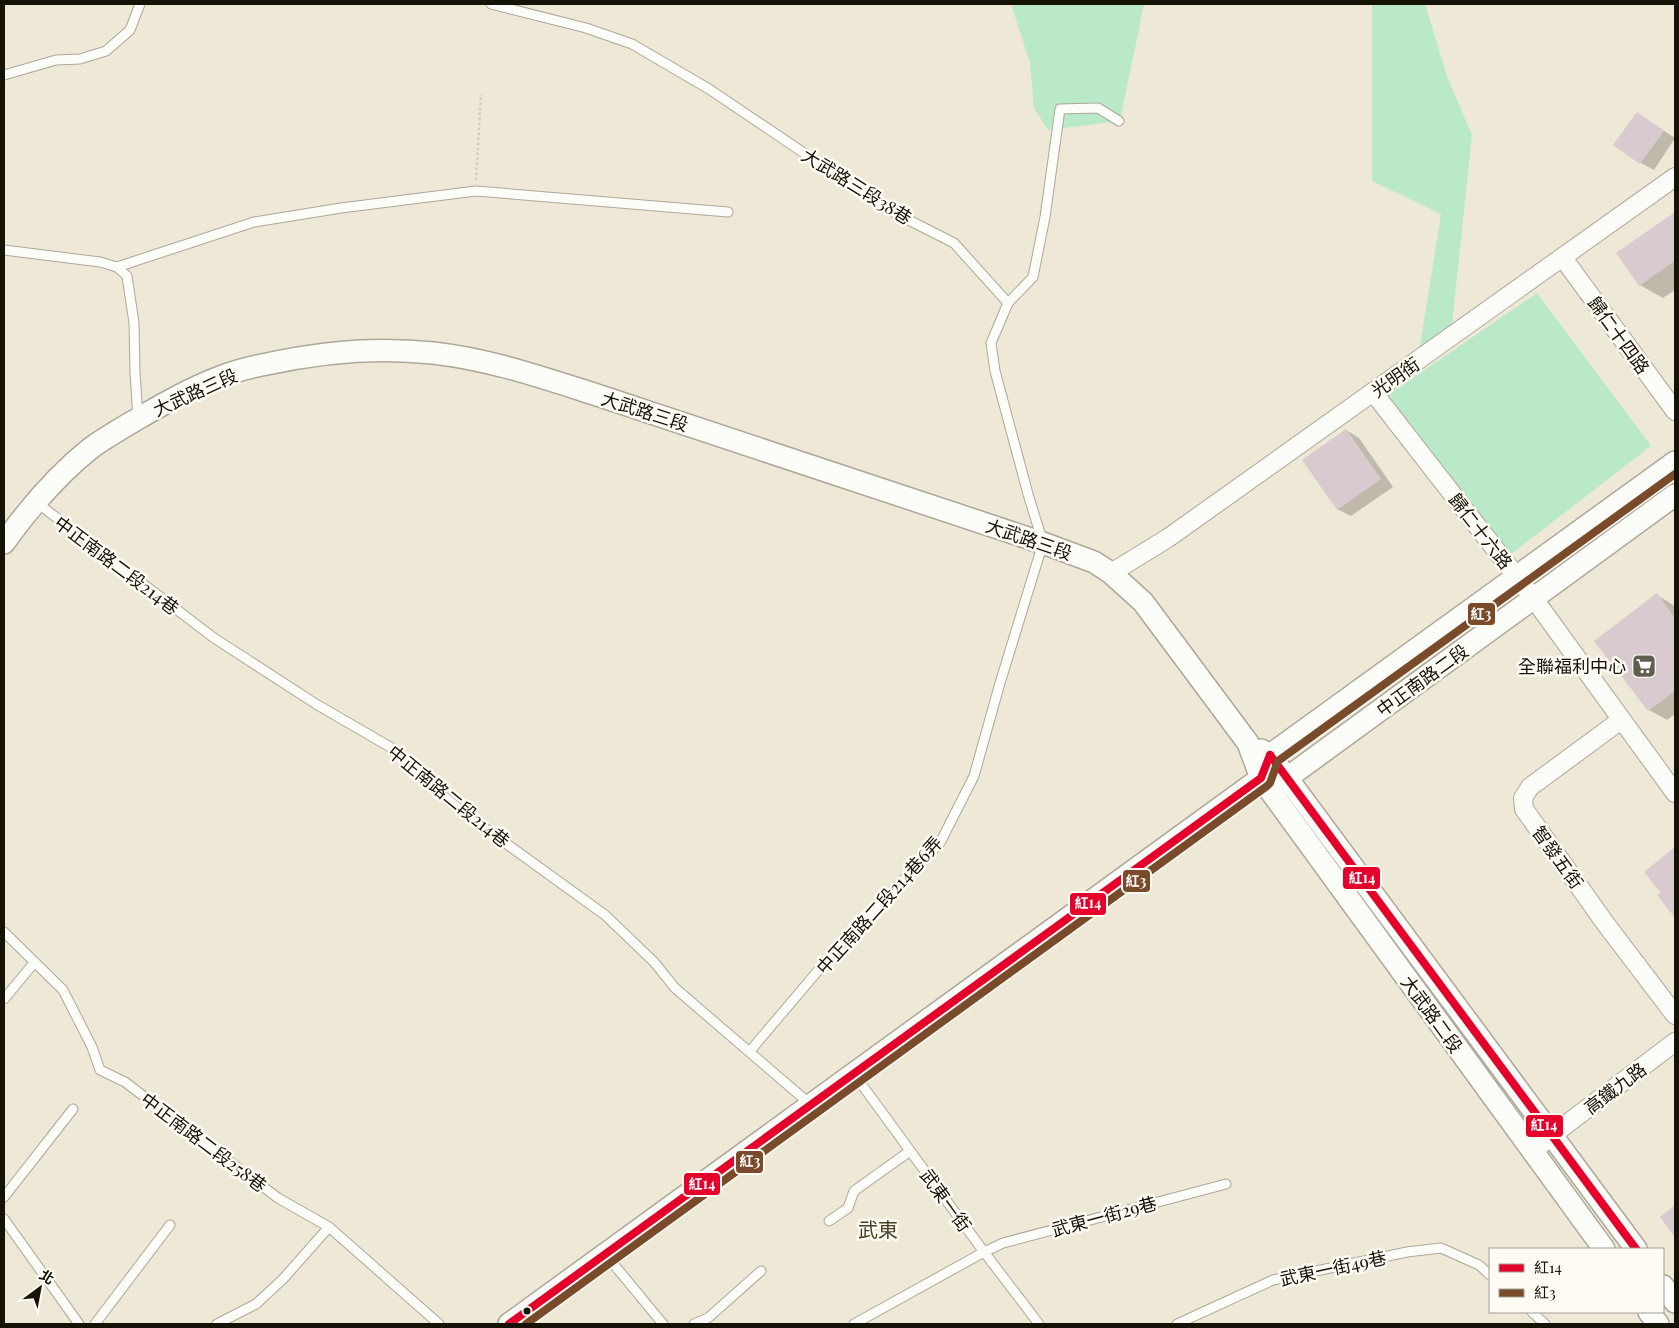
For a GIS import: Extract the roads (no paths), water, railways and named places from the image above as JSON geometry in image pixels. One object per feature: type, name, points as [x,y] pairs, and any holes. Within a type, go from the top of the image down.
[{"type":"street","name":"光明街","points":[[1111,573],[1168,538],[1675,177]]},
{"type":"street","name":"歸仁十四路","points":[[1563,258],[1675,412]]},
{"type":"street","name":"大武路三段","points":[[4,543],[35,502],[90,449],[115,431],[165,402],[220,376],[257,366],[325,353],[392,351],[432,353],[466,358],[586,391],[1043,543],[1094,562],[1111,573],[1143,602],[1248,742],[1261,778]]},
{"type":"street","name":"歸仁十六路","points":[[1373,392],[1534,599],[1675,793]]},
{"type":"street","name":"中正南路二段","points":[[1270,755],[1675,462]]},
{"type":"street","name":"中正南路二段","points":[[1287,778],[1675,495]]},
{"type":"street","name":"智發五街","points":[[1621,720],[1530,787],[1523,798],[1524,809],[1605,923],[1675,1016]]},
{"type":"street","name":"大武路三段","points":[[1248,742],[1270,755]]},
{"type":"street","points":[[509,1324],[1261,778],[1270,755]]},
{"type":"street","name":"大武路二段","points":[[1270,755],[1635,1248]]},
{"type":"street","points":[[1261,778],[1287,778]]},
{"type":"street","name":"大武路二段","points":[[1261,778],[1603,1248]]},
{"type":"street","name":"高鐵九路","points":[[1532,1152],[1675,1042]]},
{"type":"street","points":[[1664,1287],[1675,1302]]},
{"type":"street","points":[[1650,1313],[1658,1324]]},
{"type":"lane","points":[[4,75],[56,60],[80,59],[106,51],[130,30],[140,4]]},
{"type":"lane","name":"大武路三段38巷","points":[[491,4],[577,26],[632,44],[709,89],[887,209],[954,243],[1008,303]]},
{"type":"lane","points":[[1043,543],[995,371],[992,343],[1008,303],[1033,277],[1045,217],[1060,109],[1098,108],[1119,121]]},
{"type":"lane","points":[[4,250],[100,262],[117,266],[254,222],[340,208],[476,191],[728,212]]},
{"type":"lane","points":[[117,266],[127,276],[134,323],[138,418]]},
{"type":"lane","name":"中正南路二段214巷","points":[[35,502],[214,638],[316,704],[397,751],[437,791],[460,810],[605,915],[654,962],[675,988],[812,1105]]},
{"type":"lane","name":"中正南路二段214巷6弄","points":[[750,1051],[844,940],[940,843],[974,776],[1043,543]]},
{"type":"lane","name":"中正南路二段258巷","points":[[4,932],[63,990],[92,1047],[100,1070],[125,1082],[278,1198],[329,1227],[439,1324]]},
{"type":"lane","points":[[4,999],[34,963]]},
{"type":"lane","name":"武東一街","points":[[854,1074],[1039,1324]]},
{"type":"lane","points":[[4,1197],[74,1109]]},
{"type":"lane","points":[[829,1221],[848,1208],[854,1191],[910,1151]]},
{"type":"lane","name":"武東一街29巷","points":[[854,1324],[1003,1243],[1226,1184]]},
{"type":"lane","points":[[4,1219],[79,1324]]},
{"type":"lane","points":[[95,1324],[170,1224]]},
{"type":"lane","points":[[218,1324],[256,1304],[283,1279],[329,1227]]},
{"type":"lane","name":"武東一街49巷","points":[[1177,1324],[1273,1280],[1407,1252],[1441,1248],[1479,1265],[1489,1274]]},
{"type":"lane","points":[[605,1254],[663,1324]]},
{"type":"lane","points":[[694,1324],[708,1318],[760,1271]]},
{"type":"lane","points":[[1533,1313],[1545,1324]]},
{"type":"place","name":"全聯福利中心","points":[[1644,666]]},
{"type":"district","name":"武東","points":[[878,1228]]}]
